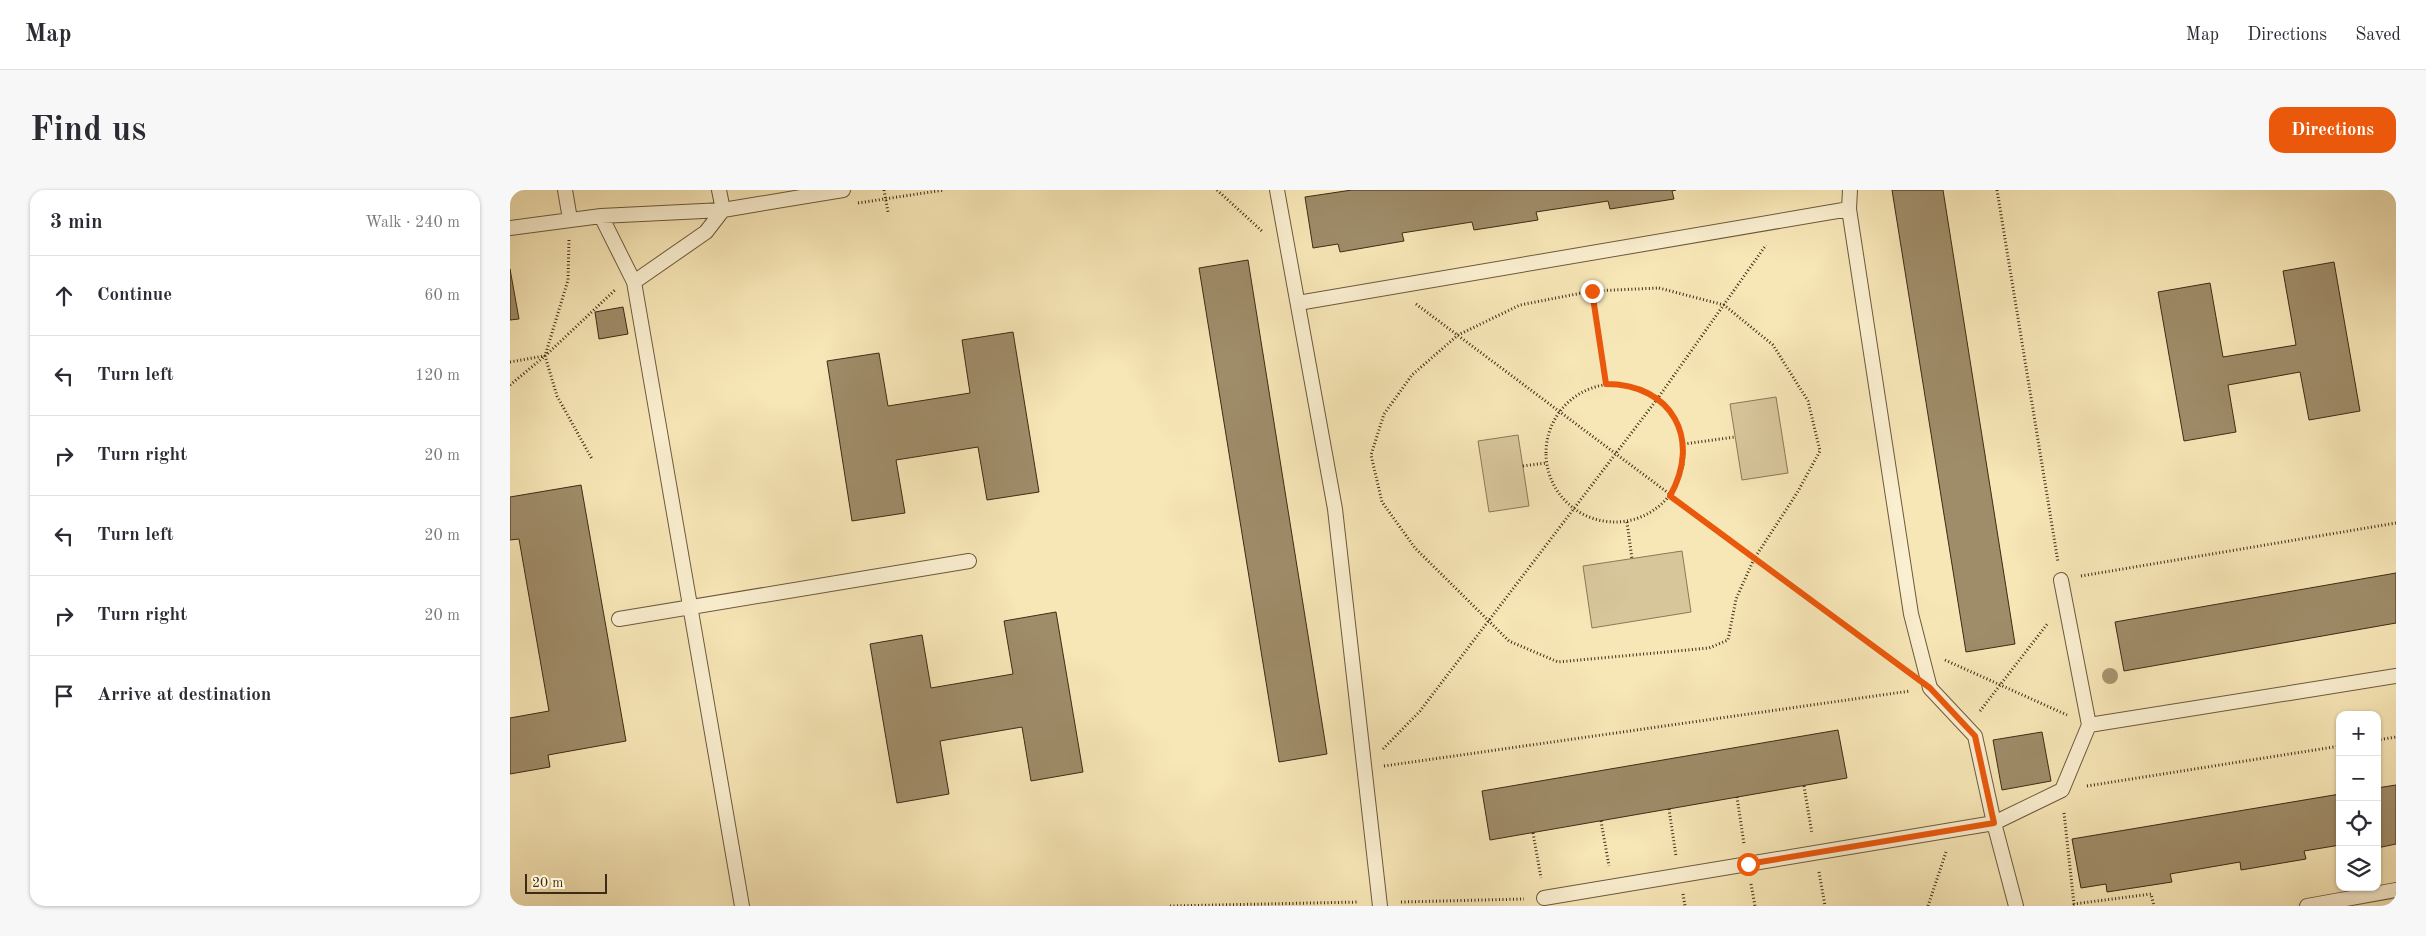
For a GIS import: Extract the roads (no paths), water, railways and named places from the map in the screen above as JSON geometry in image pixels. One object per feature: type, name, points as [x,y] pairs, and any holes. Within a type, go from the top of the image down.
[{"type":"lane","points":[[565,190],[570,219]]},
{"type":"lane","points":[[634,282],[706,232],[723,210],[719,190]]},
{"type":"lane","points":[[510,228],[602,216],[723,210],[843,190]]},
{"type":"lane","points":[[1277,190],[1335,509],[1363,769],[1380,904]]},
{"type":"lane","points":[[1850,190],[1849,209],[1911,614],[1930,688],[1975,736],[1994,823],[2016,906]]},
{"type":"lane","points":[[1298,303],[1849,209]]},
{"type":"lane","points":[[602,216],[634,282],[742,906]]},
{"type":"lane","points":[[619,619],[969,561]]},
{"type":"lane","points":[[1544,898],[1994,823],[2062,790],[2089,725],[2061,580]]},
{"type":"lane","points":[[2089,725],[2396,676]]},
{"type":"lane","points":[[2307,906],[2396,890]]}]
